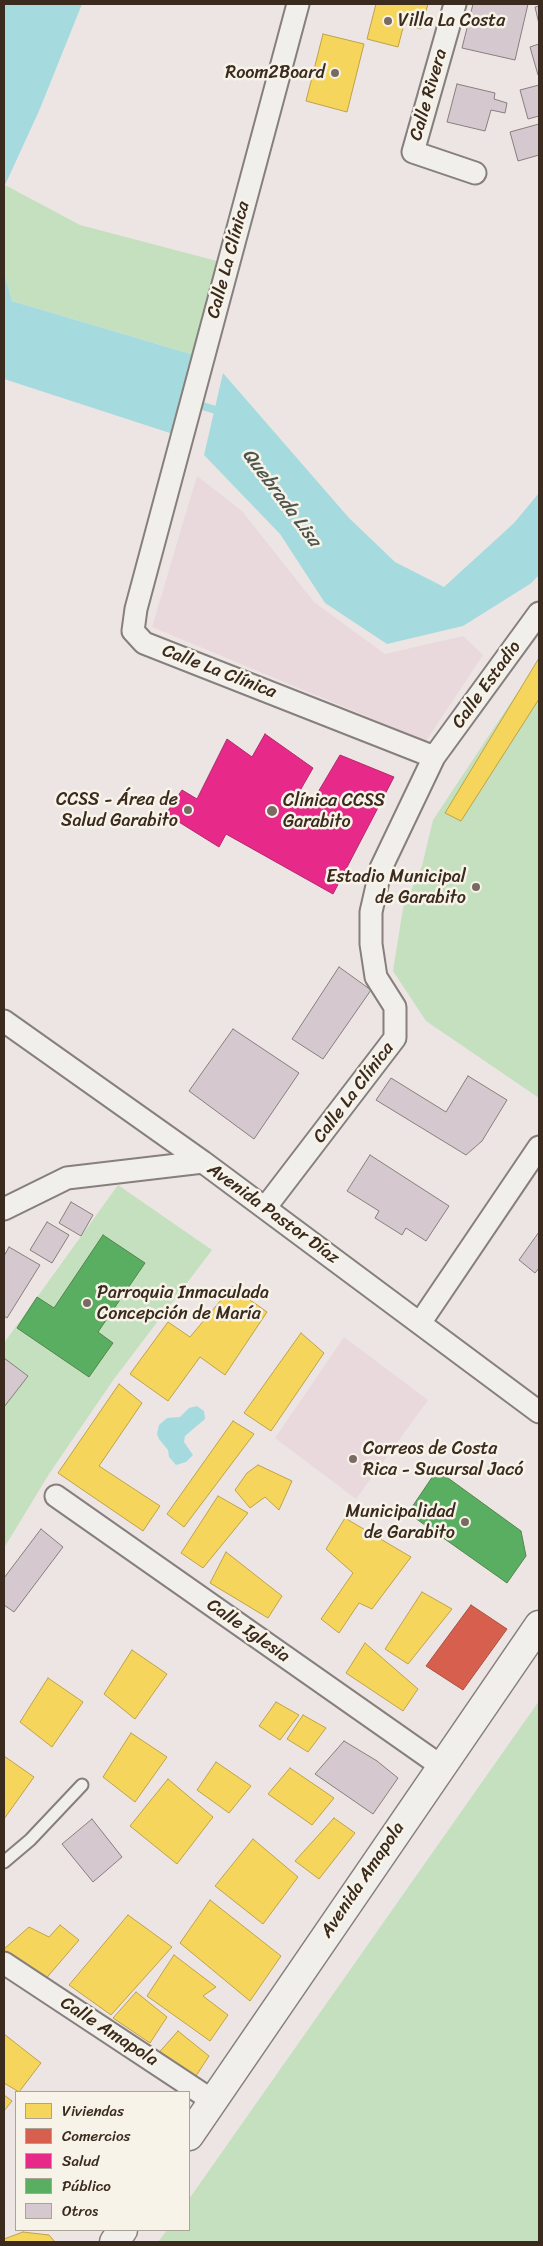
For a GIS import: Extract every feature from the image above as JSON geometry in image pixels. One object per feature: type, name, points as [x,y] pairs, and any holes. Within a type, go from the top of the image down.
[{"type":"street","name":"Calle La Clínica","points":[[265,1208],[395,1038],[395,1007],[376,977],[371,944],[371,912],[381,868],[434,757],[144,643],[133,631],[133,620],[298,4]]},
{"type":"street","name":"Calle Rivera","points":[[455,4],[413,152],[475,173]]},
{"type":"street","name":"Calle Estadio","points":[[434,757],[539,613]]},
{"type":"street","name":"Avenida Pastor Díaz","points":[[4,1021],[203,1162],[539,1412]]},
{"type":"street","points":[[420,1323],[539,1147]]},
{"type":"street","points":[[4,1209],[67,1178],[203,1162]]},
{"type":"street","name":"Calle Iglesia","points":[[56,1496],[441,1766]]},
{"type":"street","name":"Avenida Amapola","points":[[190,2135],[539,1625]]},
{"type":"street","name":"Calle Amapola","points":[[4,1963],[213,2101]]},
{"type":"street","points":[[114,2242],[122,2231]]},
{"type":"lane","points":[[4,1862],[30,1840],[82,1785]]},
{"type":"shaded area","points":[[197,476],[242,511],[314,602],[385,654],[463,636],[483,655],[426,741],[152,627]]},
{"type":"shaded area","points":[[344,1337],[428,1400],[356,1499],[275,1438]]},
{"type":"green space","points":[[5,185],[80,225],[217,261],[194,355],[12,301],[4,272]]},
{"type":"green space","name":"Estadio Municipal de Garabito","points":[[539,660],[539,1098],[426,1021],[393,971],[403,908],[422,866],[433,820]]},
{"type":"green space","points":[[118,1185],[212,1250],[114,1379],[49,1474],[4,1548],[4,1343]]},
{"type":"green space","points":[[539,1701],[539,2242],[158,2242],[166,2231],[190,2231],[190,2198]]},
{"type":"water","points":[[4,4],[82,4],[39,111],[5,185],[4,200]]},
{"type":"water","points":[[4,272],[12,301],[194,355],[173,434],[4,379]]},
{"type":"water","points":[[223,373],[349,518],[395,562],[444,587],[514,523],[539,493],[539,575],[530,584],[463,626],[387,644],[325,603],[280,534],[204,455]]},
{"type":"water","points":[[197,1406],[204,1411],[205,1419],[185,1436],[184,1442],[193,1455],[186,1462],[176,1465],[169,1457],[168,1450],[159,1439],[157,1434],[159,1425],[167,1418],[180,1417],[189,1408]]},
{"type":"building: Viviendas","points":[[376,4],[428,4],[421,29],[404,24],[398,47],[367,39]]},
{"type":"building: Viviendas","name":"Room2Board","points":[[323,34],[364,44],[347,112],[306,101]]},
{"type":"building: Viviendas","points":[[539,658],[539,699],[461,821],[445,813]]},
{"type":"building: Viviendas","points":[[232,1287],[267,1312],[225,1375],[200,1357],[168,1401],[130,1374],[168,1322],[190,1337]]},
{"type":"building: Viviendas","points":[[301,1333],[324,1353],[271,1431],[244,1413]]},
{"type":"building: Viviendas","points":[[119,1384],[142,1403],[99,1466],[160,1506],[143,1531],[58,1473]]},
{"type":"building: Viviendas","points":[[233,1421],[254,1434],[184,1527],[167,1514]]},
{"type":"building: Viviendas","points":[[258,1465],[292,1481],[279,1510],[265,1497],[250,1508],[235,1490],[247,1473]]},
{"type":"building: Viviendas","points":[[218,1496],[248,1513],[203,1568],[181,1553]]},
{"type":"building: Viviendas","points":[[345,1518],[411,1557],[372,1609],[359,1603],[339,1633],[321,1619],[353,1573],[326,1549]]},
{"type":"building: Viviendas","points":[[226,1552],[282,1596],[268,1618],[210,1583]]},
{"type":"building: Viviendas","points":[[422,1592],[452,1609],[408,1664],[385,1649]]},
{"type":"building: Viviendas","points":[[365,1643],[418,1689],[403,1711],[346,1673]]},
{"type":"building: Viviendas","points":[[132,1650],[167,1674],[135,1719],[104,1694]]},
{"type":"building: Viviendas","points":[[48,1678],[83,1702],[52,1747],[20,1722]]},
{"type":"building: Viviendas","points":[[276,1702],[299,1715],[280,1740],[259,1726]]},
{"type":"building: Viviendas","points":[[303,1715],[326,1728],[308,1752],[287,1739]]},
{"type":"building: Viviendas","points":[[131,1733],[167,1757],[135,1802],[103,1777]]},
{"type":"building: Viviendas","points":[[4,1756],[34,1777],[4,1819]]},
{"type":"building: Viviendas","points":[[216,1762],[251,1786],[229,1813],[197,1790]]},
{"type":"building: Viviendas","points":[[290,1768],[334,1798],[312,1825],[268,1794]]},
{"type":"building: Viviendas","points":[[168,1779],[213,1817],[177,1864],[130,1826]]},
{"type":"building: Viviendas","points":[[334,1818],[355,1833],[319,1879],[295,1861]]},
{"type":"building: Viviendas","points":[[253,1839],[298,1877],[263,1924],[215,1886]]},
{"type":"building: Viviendas","points":[[210,1900],[281,1956],[250,2001],[180,1943]]},
{"type":"building: Viviendas","points":[[128,1915],[172,1947],[111,2015],[69,1985]]},
{"type":"building: Viviendas","points":[[60,1925],[79,1940],[43,1982],[4,1953],[4,1949],[29,1927],[49,1937]]},
{"type":"building: Viviendas","points":[[174,1955],[216,1987],[203,1996],[228,2015],[210,2041],[147,1996]]},
{"type":"building: Viviendas","points":[[136,1992],[167,2017],[150,2043],[113,2018]]},
{"type":"building: Viviendas","points":[[178,2031],[209,2056],[192,2082],[155,2057]]},
{"type":"building: Viviendas","points":[[4,2034],[41,2063],[20,2091],[4,2083]]},
{"type":"building: Viviendas","points":[[4,2095],[12,2101],[4,2111]]},
{"type":"building: Viviendas","points":[[23,2232],[49,2235],[55,2242],[4,2242],[4,2239]]},
{"type":"building: Comercios","points":[[471,1605],[507,1629],[463,1690],[426,1666]]},
{"type":"building: Salud","name":"Clínica CCSS Garabito","points":[[265,734],[313,768],[294,801],[308,809],[340,755],[394,777],[333,894],[226,834],[219,847],[166,814],[182,790],[197,799],[227,739],[252,757]]},
{"type":"building: Público","name":"Parroquia Inmaculada Concepción de María","points":[[103,1235],[145,1263],[98,1332],[113,1343],[89,1377],[17,1328],[37,1297],[54,1308]]},
{"type":"building: Público","name":"Municipalidad de Garabito","points":[[437,1470],[521,1531],[526,1556],[507,1583],[408,1513]]},
{"type":"building: Otros","points":[[473,4],[528,4],[515,60],[462,48]]},
{"type":"building: Otros","points":[[539,6],[539,24],[535,7]]},
{"type":"building: Otros","points":[[539,44],[539,75],[538,75],[530,47]]},
{"type":"building: Otros","points":[[457,84],[495,93],[494,99],[507,103],[505,113],[491,110],[485,131],[447,122]]},
{"type":"building: Otros","points":[[539,85],[539,116],[528,119],[520,90]]},
{"type":"building: Otros","points":[[539,124],[539,155],[518,161],[510,132]]},
{"type":"building: Otros","points":[[339,967],[371,990],[323,1059],[292,1039]]},
{"type":"building: Otros","points":[[233,1029],[299,1073],[254,1139],[189,1091]]},
{"type":"building: Otros","points":[[468,1076],[507,1100],[482,1141],[466,1155],[376,1100],[391,1078],[446,1112]]},
{"type":"building: Otros","points":[[370,1155],[449,1206],[426,1241],[406,1228],[402,1235],[375,1218],[379,1211],[347,1191]]},
{"type":"building: Otros","points":[[71,1202],[93,1215],[81,1236],[59,1223]]},
{"type":"building: Otros","points":[[47,1222],[69,1235],[52,1263],[30,1250]]},
{"type":"building: Otros","points":[[539,1232],[539,1268],[535,1273],[519,1260]]},
{"type":"building: Otros","points":[[9,1247],[40,1265],[7,1318],[4,1316],[4,1256]]},
{"type":"building: Otros","points":[[4,1358],[28,1376],[4,1407]]},
{"type":"building: Otros","points":[[41,1529],[63,1547],[14,1612],[4,1605],[4,1578]]},
{"type":"building: Otros","points":[[344,1741],[377,1761],[398,1778],[373,1814],[315,1774]]},
{"type":"building: Otros","points":[[92,1819],[122,1857],[93,1882],[62,1844]]},
{"type":"waterway","name":"Quebrada Lisa","points":[[193,403],[222,412]]},
{"type":"place","name":"Villa La Costa","points":[[388,21]]},
{"type":"place","name":"Room2Board","points":[[335,73]]},
{"type":"place","name":"CCSS - Área de Salud Garabito","points":[[188,810]]},
{"type":"place","name":"Clínica CCSS Garabito","points":[[272,811]]},
{"type":"place","name":"Estadio Municipal de Garabito","points":[[476,887]]},
{"type":"place","name":"Parroquia Inmaculada Concepción de María","points":[[87,1303]]},
{"type":"place","name":"Correos de Costa Rica - Sucursal Jacó","points":[[353,1459]]},
{"type":"place","name":"Municipalidad de Garabito","points":[[465,1522]]}]
